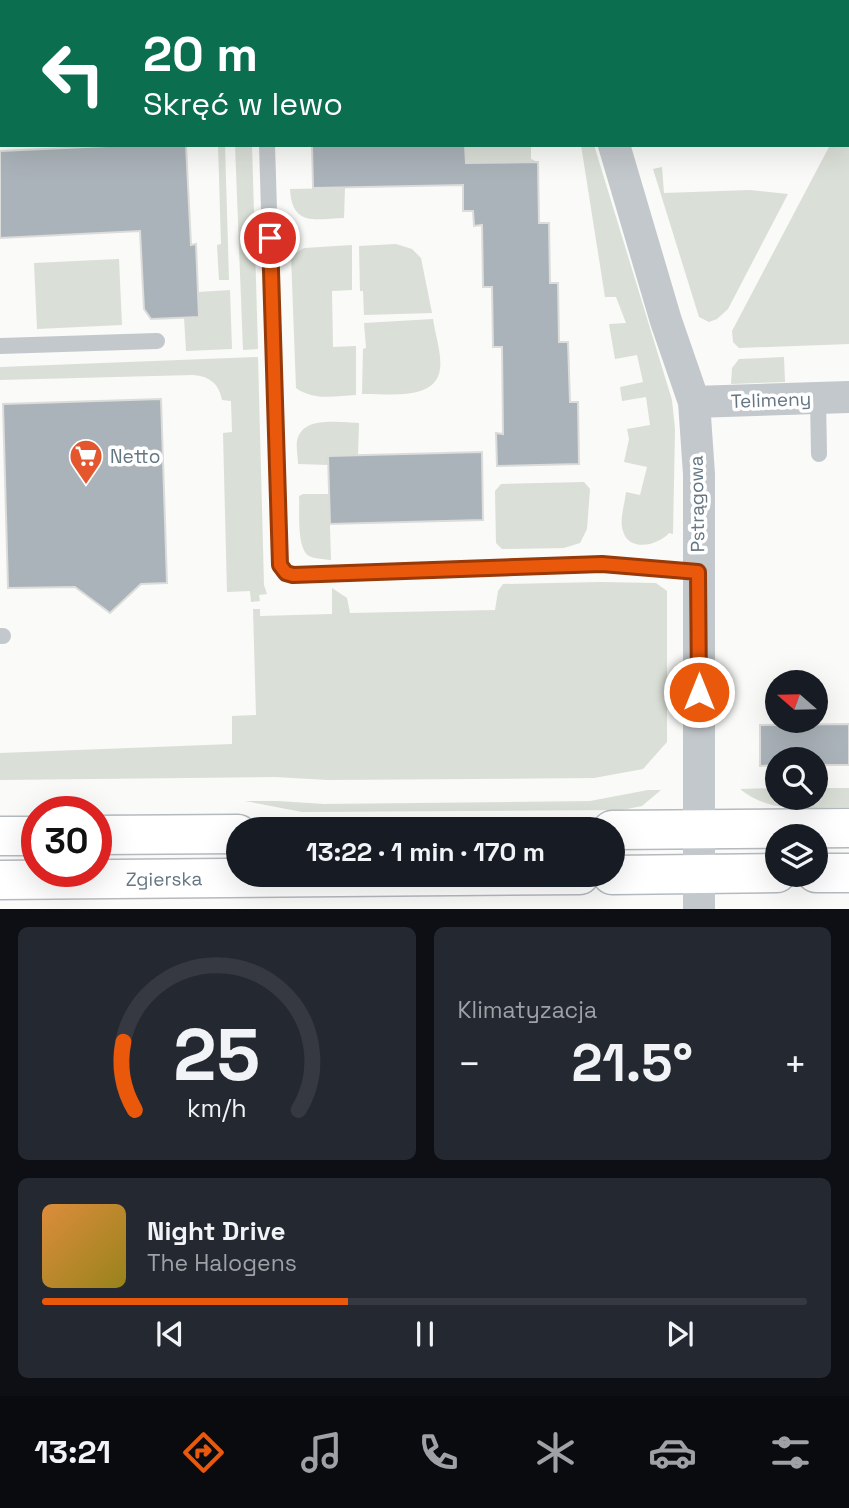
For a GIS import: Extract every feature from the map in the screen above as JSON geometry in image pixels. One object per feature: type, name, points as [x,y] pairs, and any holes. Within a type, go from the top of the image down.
[{"type":"main road","points":[[625,830],[849,828]]},
{"type":"main road","points":[[112,835],[226,834]]},
{"type":"main road","points":[[0,836],[21,836]]},
{"type":"main road","points":[[828,873],[849,873]]},
{"type":"main road","points":[[625,878],[699,892],[765,876]]},
{"type":"main road","name":"Zgierska","points":[[0,880],[226,878]]},
{"type":"street","name":"Pstrągowa","points":[[615,147],[666,321],[694,402],[698,474],[699,892]]},
{"type":"street","name":"Telimeny","points":[[694,402],[834,397]]},
{"type":"lane","points":[[267,147],[280,565],[286,573],[306,575],[602,564],[698,572]]},
{"type":"lane","points":[[0,346],[157,341]]},
{"type":"lane","points":[[818,454],[834,397]]},
{"type":"shaded area","points":[[218,147],[225,147],[229,280],[219,280],[217,245],[221,244]]},
{"type":"shaded area","points":[[235,147],[252,147],[258,349],[243,350]]},
{"type":"shaded area","points":[[465,147],[531,147],[531,159],[538,162],[466,163]]},
{"type":"shaded area","points":[[581,147],[595,147],[672,400],[675,429],[673,534],[669,533],[658,541],[644,545],[626,538],[622,522],[626,492],[640,495],[647,467],[624,462],[629,439],[627,429],[650,425],[646,397],[622,401],[620,387],[643,382],[637,355],[615,359],[609,324],[626,323],[616,297],[605,297]]},
{"type":"shaded area","points":[[829,147],[849,147],[849,344],[739,348],[733,342],[732,331]]},
{"type":"shaded area","points":[[662,167],[664,193],[750,190],[788,194],[728,309],[709,322],[699,317],[653,169]]},
{"type":"shaded area","points":[[345,188],[344,218],[324,219],[300,215],[295,210],[290,189]]},
{"type":"shaded area","points":[[396,244],[412,249],[421,258],[432,313],[364,315],[363,291],[360,291],[359,246]]},
{"type":"shaded area","points":[[352,245],[352,290],[332,291],[333,347],[356,346],[356,395],[310,395],[296,388],[291,256],[304,248]]},
{"type":"shaded area","points":[[119,259],[122,325],[37,329],[34,263]]},
{"type":"shaded area","points":[[230,290],[232,349],[186,351],[184,317],[198,292]]},
{"type":"shaded area","points":[[433,319],[440,369],[430,387],[408,394],[362,394],[363,349],[366,348],[364,323]]},
{"type":"shaded area","points":[[258,357],[264,585],[267,594],[259,595],[260,601],[251,602],[250,591],[227,592],[223,433],[232,432],[231,401],[222,400],[219,389],[213,382],[193,375],[0,380],[0,367]]},
{"type":"shaded area","points":[[784,357],[785,382],[731,384],[732,368],[739,359]]},
{"type":"shaded area","points":[[323,422],[359,423],[358,456],[329,465],[298,464],[297,441],[306,427]]},
{"type":"shaded area","points":[[584,482],[590,489],[587,529],[580,543],[564,548],[502,549],[496,543],[495,491],[501,484]]},
{"type":"shaded area","points":[[329,494],[331,560],[309,556],[302,545],[299,496]]},
{"type":"shaded area","points":[[656,583],[667,591],[667,742],[643,769],[594,778],[0,780],[0,753],[232,744],[232,716],[256,715],[253,609],[260,609],[260,616],[332,614],[332,588],[347,598],[350,613],[495,610],[498,591],[503,584]]},
{"type":"shaded area","points":[[765,788],[765,803],[752,797],[740,789]]},
{"type":"shaded area","points":[[828,788],[849,788],[849,807],[828,807]]},
{"type":"shaded area","points":[[661,790],[642,806],[622,810],[302,812],[245,801],[324,804],[590,801]]},
{"type":"building","points":[[87,147],[186,147],[191,245],[196,244],[199,317],[151,319],[144,309],[140,231],[0,238],[0,151]]},
{"type":"building","points":[[312,147],[465,147],[466,163],[538,162],[539,223],[549,223],[550,283],[558,283],[559,342],[568,342],[570,402],[578,402],[579,464],[497,466],[496,433],[503,434],[502,347],[493,347],[492,287],[483,287],[482,225],[474,226],[473,211],[463,211],[463,185],[313,188]]},
{"type":"building","points":[[161,399],[167,583],[141,584],[110,613],[75,587],[8,588],[3,404]]},
{"type":"building","points":[[482,452],[483,520],[330,524],[328,456]]},
{"type":"building","points":[[828,724],[849,724],[849,765],[828,765],[828,747],[765,747],[765,766],[760,766],[760,725],[765,725],[765,733],[828,733]]},
{"type":"place","name":"Netto","points":[[86,486]]},
{"type":"route","points":[[270,238],[280,565],[286,573],[293,575],[602,564],[698,572],[699,692]]}]
